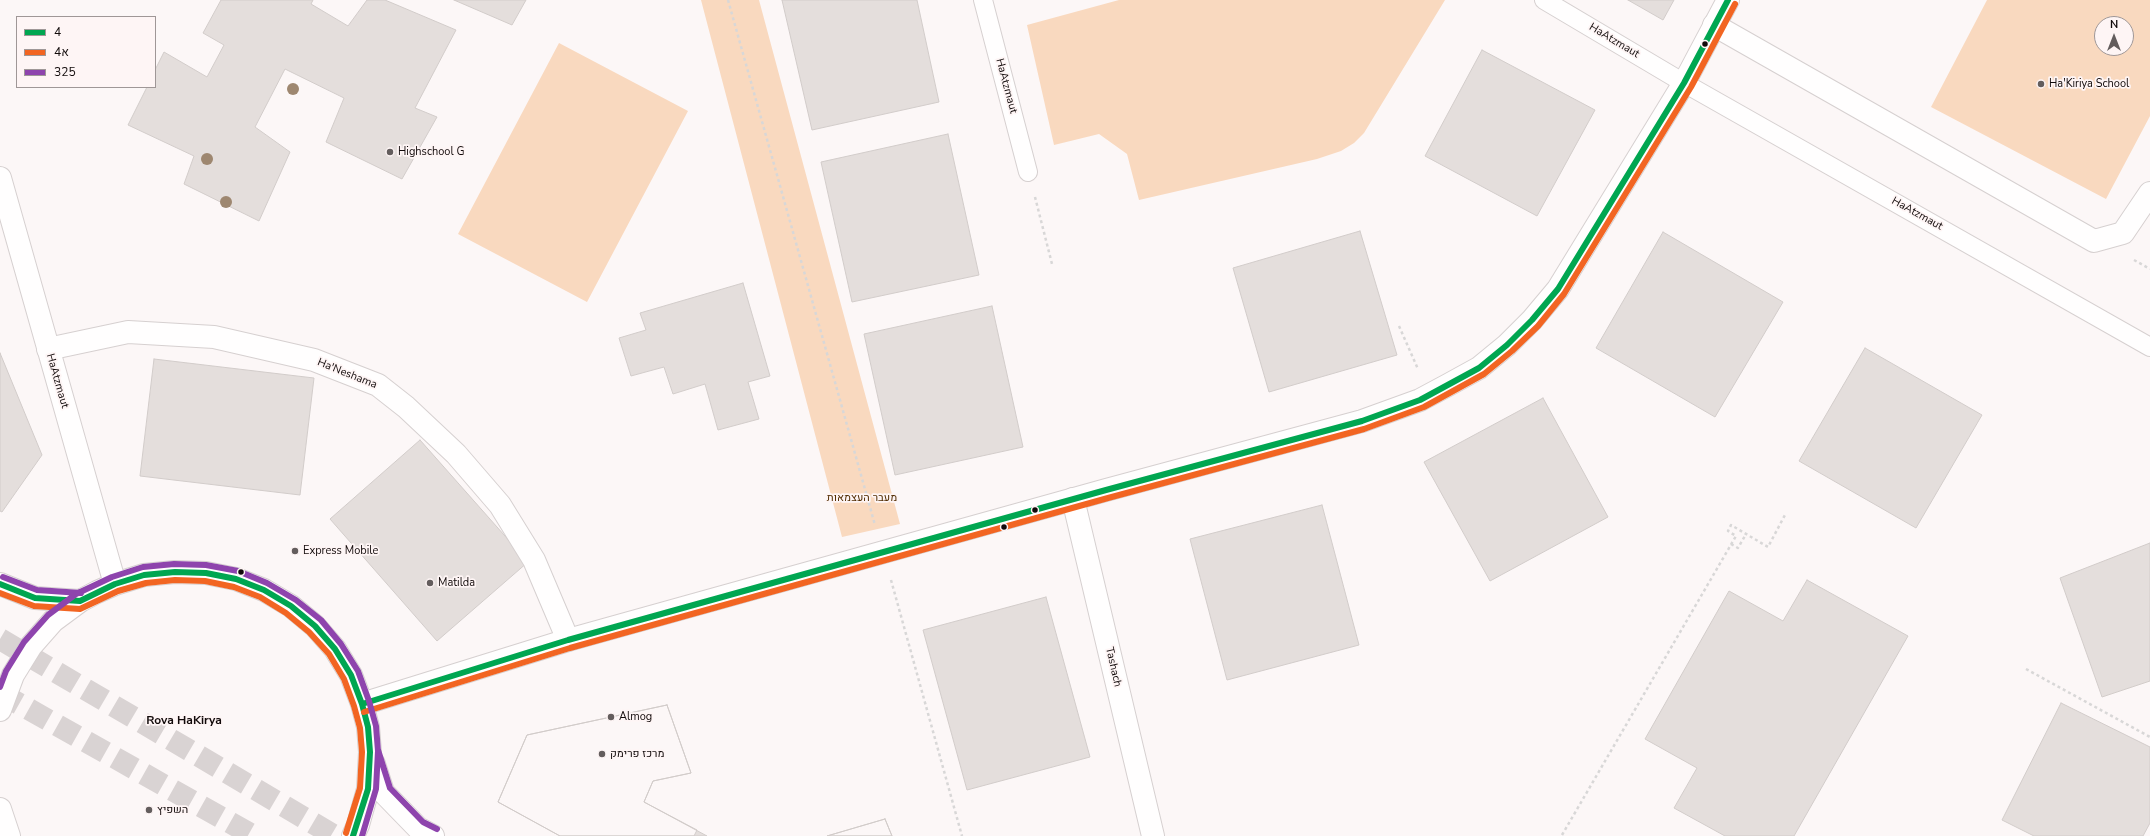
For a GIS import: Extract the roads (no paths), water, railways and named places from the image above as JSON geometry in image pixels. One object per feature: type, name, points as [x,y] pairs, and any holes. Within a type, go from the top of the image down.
[{"type":"street","points":[[362,704],[568,640],[1073,499],[1362,421],[1420,400],[1479,368],[1507,345],[1558,290],[1684,83],[1728,0]]},
{"type":"street","points":[[1714,25],[2094,241],[2123,233],[2150,193]]},
{"type":"street","name":"HaAtzmaut","points":[[0,178],[115,584]]},
{"type":"street","name":"Ha'Neshama","points":[[48,349],[128,332],[214,337],[314,360],[378,385],[406,407],[456,454],[500,504],[534,560],[568,640]]},
{"type":"street","name":"Tashach","points":[[1073,499],[1153,836]]},
{"type":"street","points":[[0,710],[13,675],[31,646],[53,621],[80,601],[115,584],[144,575],[175,572],[206,573],[236,579],[264,590],[291,606],[315,626],[334,649],[351,675],[362,704],[368,727],[370,752],[368,789],[358,825],[353,836]]},
{"type":"street","points":[[0,584],[35,598],[80,601]]},
{"type":"street","points":[[370,752],[383,792],[418,828],[433,836]]},
{"type":"lane","name":"HaAtzmaut","points":[[983,0],[1028,172]]},
{"type":"lane","name":"HaAtzmaut","points":[[1544,0],[1684,83],[2150,347]]},
{"type":"tunnel","points":[[0,639],[335,836]]},
{"type":"tunnel","points":[[0,693],[254,836]]},
{"type":"place","name":"Ha'Kiriya School","points":[[2041,84]]},
{"type":"place","name":"Highschool G","points":[[390,152]]},
{"type":"place","name":"Express Mobile","points":[[295,551]]},
{"type":"place","name":"Matilda","points":[[430,583]]},
{"type":"place","name":"Almog","points":[[611,717]]},
{"type":"place","name":"מרכז פרימק","points":[[602,754]]},
{"type":"place","name":"השפיץ","points":[[149,810]]},
{"type":"district","name":"Rova HaKirya","points":[[184,721]]},
{"type":"park label","name":"מעבר העצמאות","points":[[862,498]]}]
